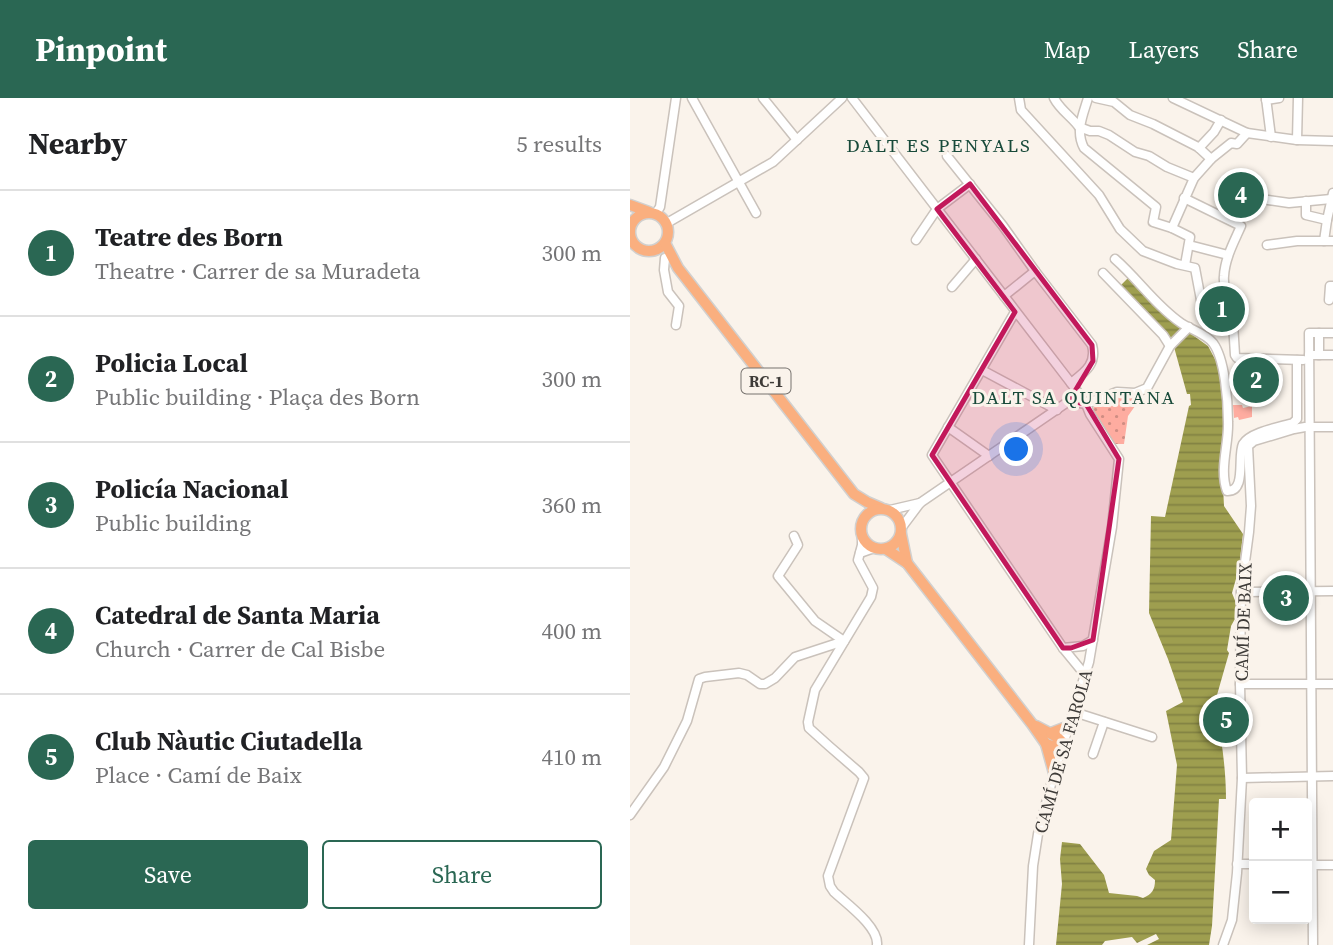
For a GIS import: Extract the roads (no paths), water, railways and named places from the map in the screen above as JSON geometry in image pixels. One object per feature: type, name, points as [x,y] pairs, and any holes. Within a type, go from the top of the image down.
[{"type":"main road","points":[[630,205],[653,213],[667,223],[669,233],[665,243],[652,251]]},
{"type":"main road","name":"RC-1","points":[[653,213],[639,215],[631,222],[631,241],[640,249],[652,251],[678,268]]},
{"type":"main road","name":"RC-1","points":[[665,243],[678,268],[854,494],[899,518],[907,563]]},
{"type":"main road","name":"RC-1","points":[[854,494],[862,531]]},
{"type":"main road","points":[[874,548],[868,545],[862,531],[863,520],[868,513],[886,509]]},
{"type":"main road","points":[[886,549],[898,541],[902,531]]},
{"type":"main road","name":"RC-1","points":[[874,548],[886,549],[907,563],[1032,724],[1046,744],[1054,773]]},
{"type":"main road","name":"RC-1","points":[[1032,724],[1051,733],[1063,743]]},
{"type":"main road","points":[[1051,733],[1069,726]]},
{"type":"main road","points":[[1046,744],[1053,746],[1063,743]]},
{"type":"street","points":[[653,213],[660,207],[676,98]]},
{"type":"street","points":[[692,98],[756,212]]},
{"type":"street","points":[[763,98],[797,139]]},
{"type":"street","points":[[772,98],[772,109]]},
{"type":"street","points":[[667,223],[773,162],[842,98]]},
{"type":"street","points":[[1019,98],[1021,110],[1099,195],[1121,229],[1143,251],[1195,268],[1201,300],[1229,303]]},
{"type":"street","points":[[1054,98],[1079,127],[1109,135],[1135,152],[1194,178]]},
{"type":"street","points":[[1088,98],[1079,127],[1079,139],[1084,148],[1156,207],[1153,222],[1171,228],[1189,241],[1228,255]]},
{"type":"street","points":[[1096,98],[1114,100],[1129,115],[1199,148],[1211,159]]},
{"type":"street","points":[[1173,98],[1247,133],[1297,140],[1333,141]]},
{"type":"street","points":[[1271,136],[1266,99],[1279,98]]},
{"type":"street","points":[[1297,140],[1298,98]]},
{"type":"street","points":[[855,100],[1086,404]]},
{"type":"street","points":[[1199,148],[1221,120]]},
{"type":"street","points":[[1171,228],[1194,178],[1211,159],[1231,143],[1237,144],[1247,133]]},
{"type":"street","points":[[902,531],[920,503],[1069,401],[1073,385],[1089,369],[1094,353],[1092,345],[947,156]]},
{"type":"street","points":[[916,240],[937,209],[970,184]]},
{"type":"street","points":[[1267,244],[1329,241],[1327,220],[1332,196],[1289,203],[1268,200]]},
{"type":"street","points":[[1184,198],[1241,226],[1228,255],[1224,277],[1237,358],[1297,360],[1333,355]]},
{"type":"street","points":[[1306,201],[1306,215],[1327,220]]},
{"type":"street","points":[[1185,265],[1189,241]]},
{"type":"street","points":[[665,258],[668,292],[679,306],[676,325]]},
{"type":"street","points":[[952,287],[976,259]]},
{"type":"street","points":[[1115,260],[1187,328],[1215,346],[1226,381],[1229,425],[1225,463],[1227,491],[1233,492],[1239,481],[1244,442],[1254,435],[1293,423],[1297,418],[1297,360]]},
{"type":"street","points":[[1004,296],[1035,271]]},
{"type":"street","points":[[1103,273],[1171,345]]},
{"type":"street","points":[[1329,300],[1330,286],[1333,286]]},
{"type":"street","points":[[1015,312],[932,454],[1063,648],[1086,676]]},
{"type":"street","points":[[1069,401],[1086,404],[1117,392],[1135,393],[1147,388],[1171,345],[1187,328]]},
{"type":"street","points":[[1310,861],[1312,776],[1309,333],[1333,333]]},
{"type":"street","points":[[1319,333],[1319,355]]},
{"type":"street","points":[[982,370],[1056,410]]},
{"type":"street","name":"CAMÍ DE SA FAROLA","points":[[1030,945],[1033,866],[1043,813],[1086,676],[1112,527],[1119,459],[1086,404]]},
{"type":"street","points":[[948,427],[989,456]]},
{"type":"street","points":[[1309,427],[1333,427]]},
{"type":"street","name":"CAMÍ DE BAIX","points":[[1223,945],[1231,920],[1242,778],[1241,592],[1251,506],[1248,446],[1279,433],[1309,427]]},
{"type":"street","points":[[886,509],[920,503]]},
{"type":"street","points":[[862,531],[858,560],[873,588],[871,597],[815,690],[808,722],[809,728],[863,778],[828,876],[834,892],[867,922],[878,940],[877,945]]},
{"type":"street","points":[[794,536],[798,545],[778,576],[815,621],[844,641]]},
{"type":"street","points":[[860,554],[874,548]]},
{"type":"street","points":[[1241,592],[1333,591]]},
{"type":"street","name":"CAMÍ DE SA FAROLA","points":[[1063,648],[1083,646],[1093,640]]},
{"type":"street","points":[[630,815],[664,767],[687,721],[699,679],[739,673],[765,684],[775,678],[795,657],[844,641]]},
{"type":"street","points":[[1240,684],[1333,684]]},
{"type":"street","points":[[1074,712],[1152,737]]},
{"type":"street","points":[[1093,754],[1104,722]]},
{"type":"street","points":[[1242,778],[1333,776]]},
{"type":"street","points":[[1237,864],[1249,864]]},
{"type":"street","points":[[1312,864],[1333,865]]},
{"type":"street","points":[[1312,918],[1313,945]]},
{"type":"place","name":"Catedral de Santa Maria","points":[[1241,195]]},
{"type":"place","name":"Teatre des Born","points":[[1222,309]]},
{"type":"place","name":"Policia Local","points":[[1256,380]]},
{"type":"place","name":"Policía Nacional","points":[[1286,598]]},
{"type":"place","name":"Club Nàutic Ciutadella","points":[[1226,720]]},
{"type":"district","name":"DALT ES PENYALS","points":[[939,145]]},
{"type":"district","name":"DALT SA QUINTANA","points":[[1074,397]]}]
